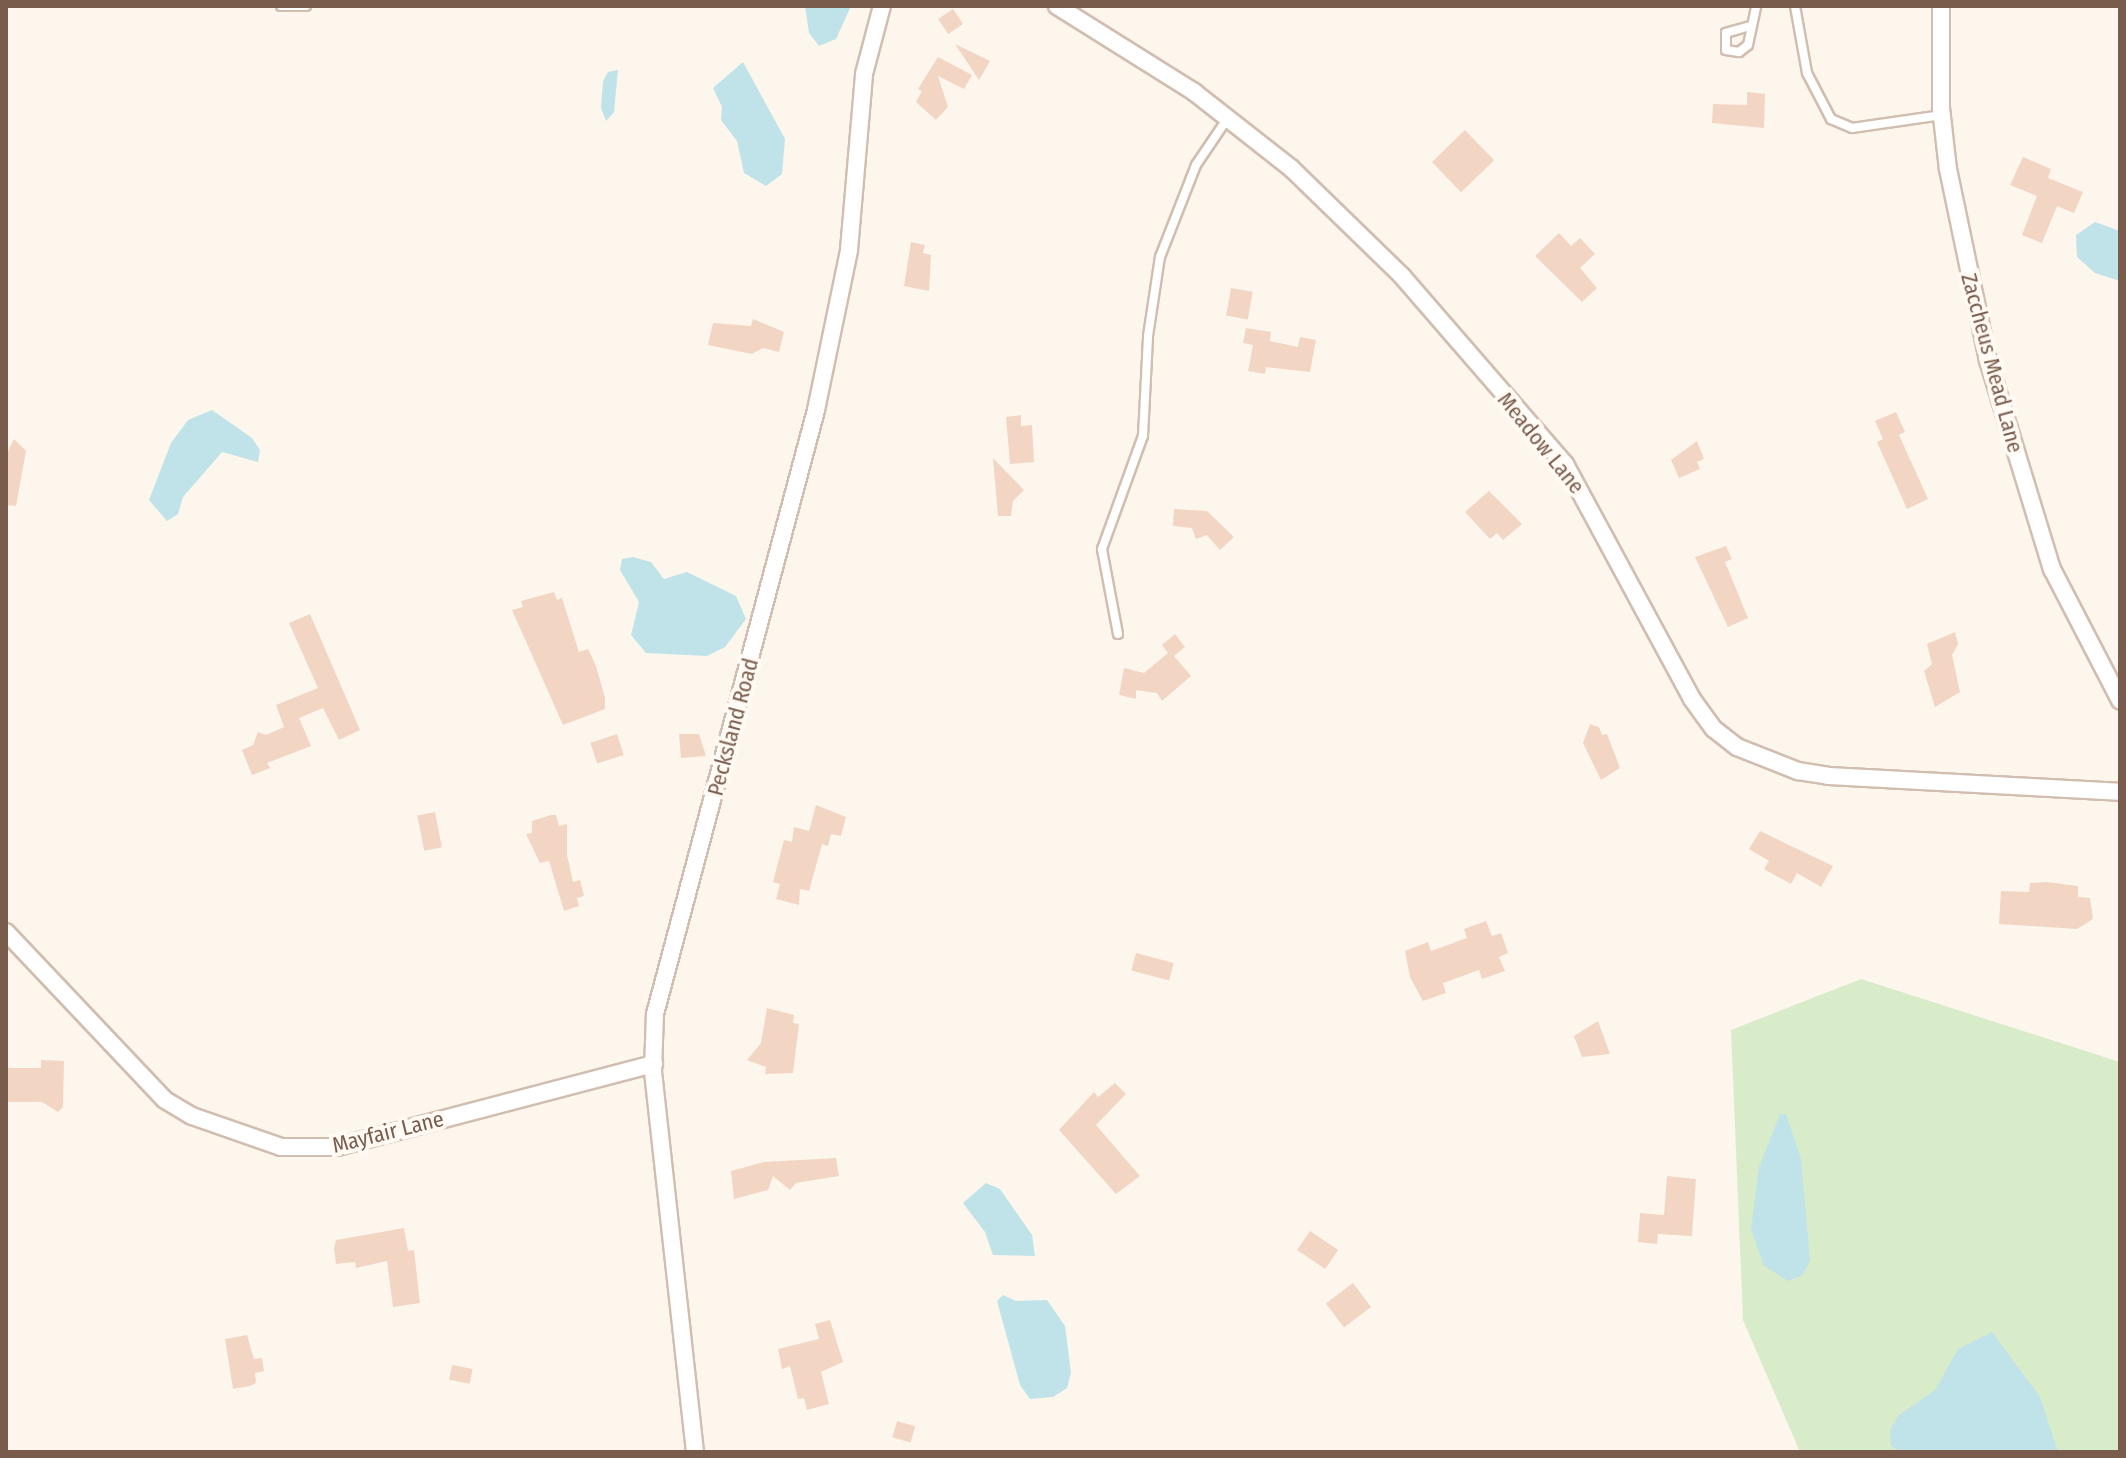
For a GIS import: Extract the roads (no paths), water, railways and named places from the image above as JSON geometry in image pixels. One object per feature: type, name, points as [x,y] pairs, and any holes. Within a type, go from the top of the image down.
[{"type":"street","name":"Pecksland Road","points":[[695,1452],[654,1064],[663,979],[816,410],[849,250],[864,74],[882,6]]},
{"type":"street","name":"Meadow Lane","points":[[1057,6],[1146,59],[1228,118],[1291,168],[1372,244],[1565,464],[1692,699],[1714,729],[1737,747],[1798,771],[1828,776],[2120,792]]},
{"type":"street","name":"Zaccheus Mead Lane","points":[[1941,6],[1942,115],[1967,269],[2036,522],[2068,605],[2120,700]]},
{"type":"street","name":"Mayfair Lane","points":[[6,932],[165,1100],[192,1116],[281,1147],[337,1147],[654,1064]]},
{"type":"lane","points":[[281,6],[306,6]]},
{"type":"lane","points":[[1750,26],[1756,6]]},
{"type":"lane","points":[[1795,6],[1807,73],[1831,119],[1852,128],[1942,115]]},
{"type":"lane","points":[[1118,634],[1102,549],[1143,436],[1148,336],[1160,257],[1196,165],[1228,118]]},
{"type":"water","points":[[805,6],[851,6],[836,39],[819,46],[809,33]]},
{"type":"water","points":[[743,62],[785,139],[782,174],[766,186],[744,173],[737,141],[721,120],[722,107],[713,88]]},
{"type":"water","points":[[618,70],[614,112],[606,121],[601,108],[603,81],[608,72]]},
{"type":"water","points":[[2095,222],[2120,231],[2120,281],[2095,273],[2077,257],[2076,235]]},
{"type":"water","points":[[212,410],[252,438],[260,450],[258,462],[222,452],[183,497],[178,514],[167,521],[149,500],[171,443],[188,420]]},
{"type":"water","points":[[633,557],[651,562],[664,579],[687,572],[736,596],[746,619],[725,647],[707,656],[646,653],[631,635],[639,602],[620,570],[622,559]]},
{"type":"water","points":[[1780,1114],[1786,1114],[1801,1159],[1810,1260],[1803,1275],[1788,1281],[1764,1266],[1751,1229],[1759,1167]]},
{"type":"water","points":[[986,1183],[1000,1189],[1032,1235],[1035,1256],[993,1255],[985,1232],[963,1203]]},
{"type":"water","points":[[1003,1295],[1016,1301],[1047,1300],[1065,1326],[1071,1373],[1067,1388],[1053,1397],[1030,1399],[1020,1385],[997,1301]]},
{"type":"water","points":[[1992,1332],[2040,1397],[2058,1452],[1900,1452],[1891,1446],[1890,1430],[1898,1416],[1935,1390],[1958,1349]]}]
